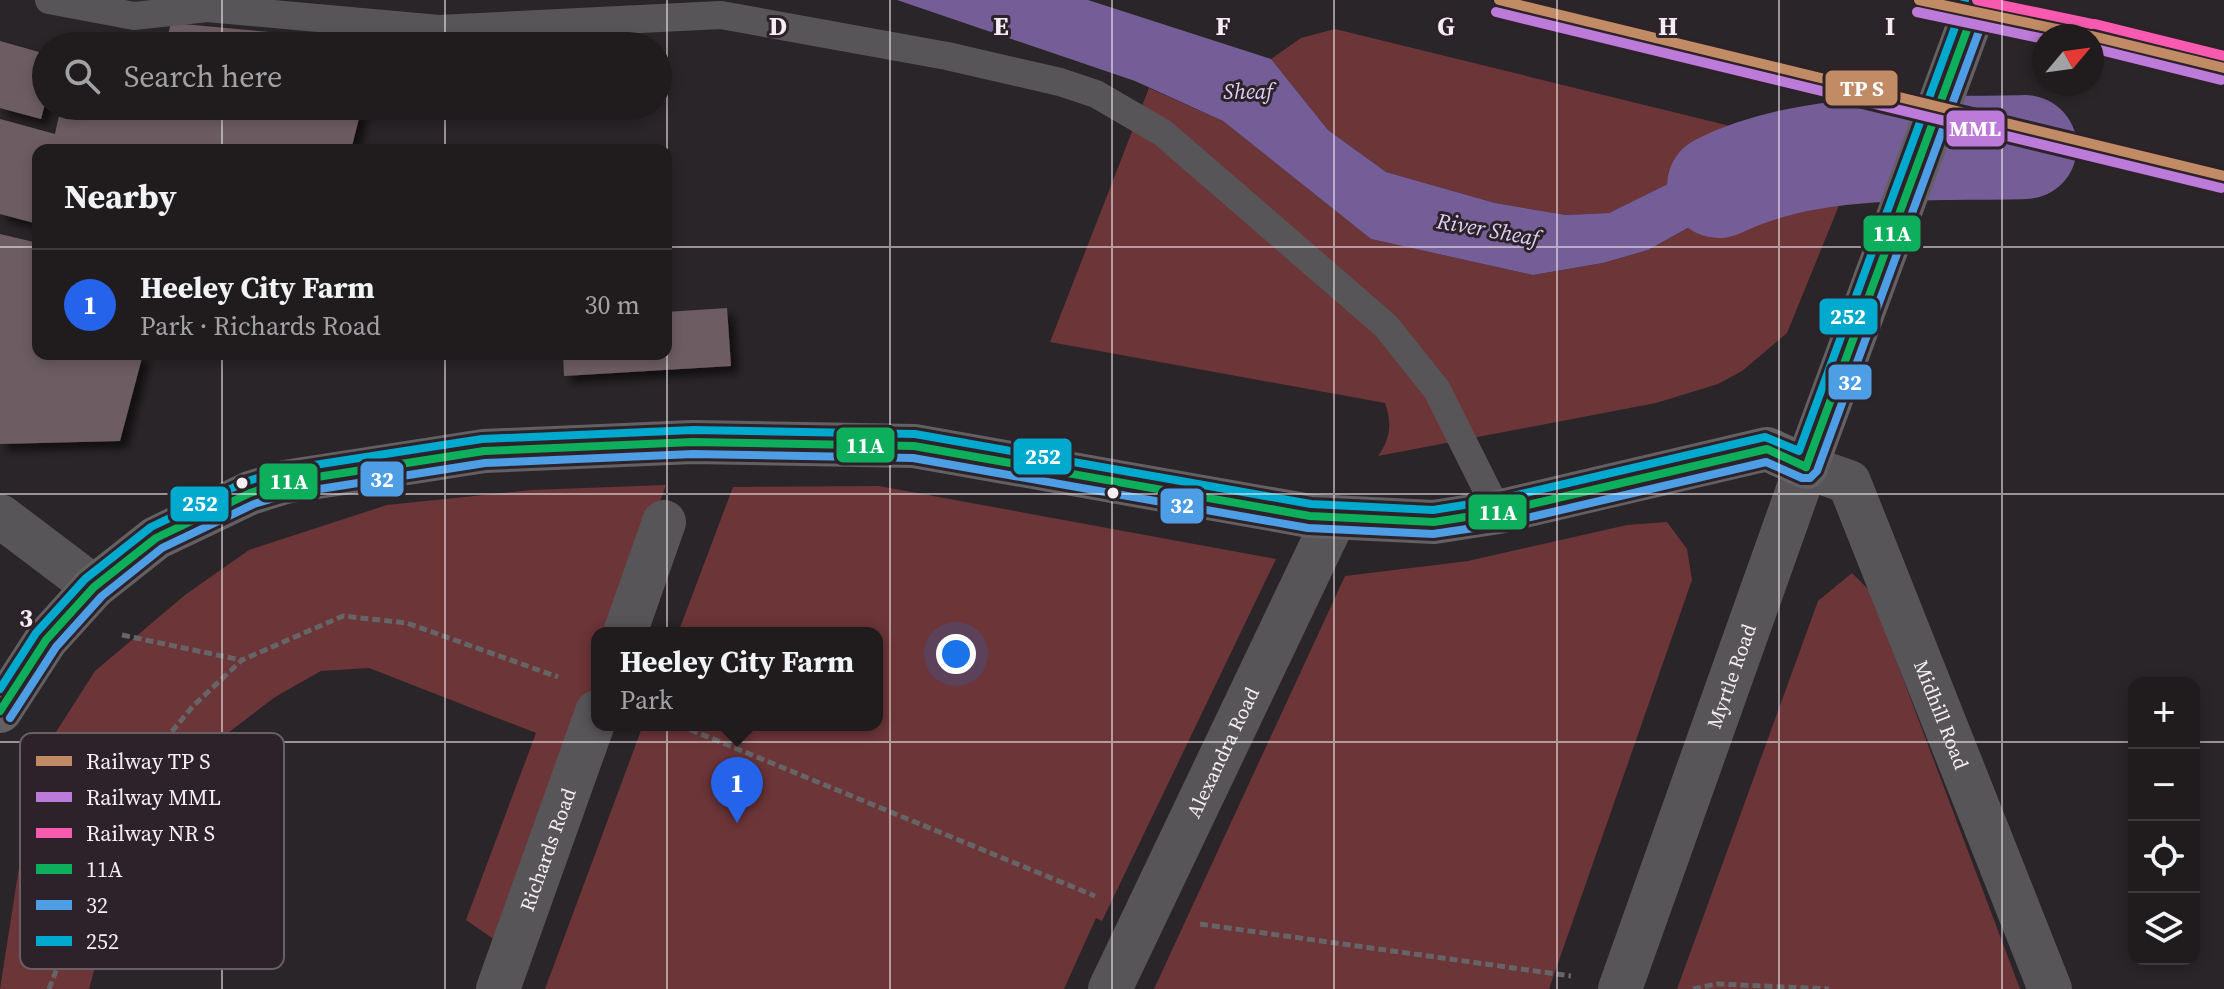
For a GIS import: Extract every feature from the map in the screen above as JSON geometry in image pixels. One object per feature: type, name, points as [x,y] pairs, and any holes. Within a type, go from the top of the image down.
[{"type":"main road","name":"Myrtle Road","points":[[1806,467],[1978,0]]},
{"type":"main road","points":[[0,711],[61,622],[94,587],[156,538],[250,493],[307,478],[484,451],[693,442],[914,446],[1335,517],[1434,522],[1498,512],[1767,449],[1806,467]]},
{"type":"street","name":"Myrtle Road","points":[[1621,986],[1806,467]]},
{"type":"street","name":"Midhill Road","points":[[1806,467],[1849,482],[2050,989]]},
{"type":"street","points":[[0,516],[94,587]]},
{"type":"street","name":"Alexandra Road","points":[[1110,989],[1147,917],[1335,517]]},
{"type":"street","points":[[627,627],[664,522]]},
{"type":"street","name":"Richards Road","points":[[498,989],[582,696]]},
{"type":"lane","points":[[49,0],[134,16],[207,8],[439,29],[721,15],[947,56],[1060,82],[1096,94],[1163,133],[1386,326],[1437,390],[1498,512]]},
{"type":"path","points":[[171,733],[193,706],[242,660],[343,616],[407,623],[582,696]]},
{"type":"path","points":[[61,622],[242,660]]},
{"type":"path","points":[[694,731],[1147,917],[1621,986]]},
{"type":"path","points":[[49,989],[57,969]]},
{"type":"path","points":[[1693,989],[1717,984],[1829,989]]},
{"type":"shaded area","points":[[1335,29],[1767,135],[1609,213],[1566,215],[1495,203],[1386,172],[1328,130],[1271,59],[1301,38]]},
{"type":"shaded area","points":[[1149,88],[1223,121],[1371,239],[1533,275],[1603,263],[1648,250],[1747,195],[1766,189],[1849,181],[1787,333],[1742,371],[1718,384],[1656,403],[1378,456],[1389,430],[1385,403],[1050,342]]},
{"type":"shaded area","points":[[666,485],[615,627],[591,627],[591,695],[502,945],[466,920],[536,733],[369,668],[321,671],[275,697],[228,733],[55,733],[95,671],[185,595],[249,550],[387,505],[531,490]]},
{"type":"shaded area","points":[[879,486],[1276,559],[1102,921],[1096,918],[1064,989],[545,989],[641,731],[883,731],[883,627],[680,627],[733,487]]},
{"type":"shaded area","points":[[1667,522],[1687,549],[1692,580],[1549,989],[1154,989],[1345,576],[1468,561],[1627,525]]},
{"type":"shaded area","points":[[1852,573],[1870,591],[2020,989],[1677,989],[1818,601]]},
{"type":"shaded area","points":[[20,861],[20,969],[95,969],[89,989],[0,989]]},
{"type":"water","name":"Sheaf","points":[[897,0],[1088,0],[1271,59],[1328,130],[1386,172],[1495,203],[1566,215],[1609,213],[1767,135],[1865,132],[1849,181],[1766,189],[1747,195],[1648,250],[1603,263],[1533,275],[1371,239],[1223,121],[1135,81]]},
{"type":"building","points":[[171,23],[269,32],[169,32]]},
{"type":"building","points":[[0,41],[32,50],[32,117],[0,108]]},
{"type":"building","points":[[0,119],[55,134],[58,120],[358,120],[352,144],[32,144],[32,222],[0,214]]},
{"type":"building","points":[[0,234],[32,242],[32,360],[141,360],[120,441],[0,444]]},
{"type":"building","points":[[727,308],[731,366],[564,376],[563,360],[672,360],[672,312]]},
{"type":"waterway","name":"River Sheaf","points":[[1719,186],[1791,161],[1829,155],[1908,149],[2025,147]]},
{"type":"transit line","points":[[1499,0],[2224,176]]},
{"type":"transit line","points":[[1919,0],[2033,24]]},
{"type":"transit line","name":"252","points":[[0,689],[36,633],[85,579],[151,527],[245,482],[282,470],[482,439],[693,430],[915,434],[1311,504],[1433,510],[1496,500],[1765,437],[1799,451],[1965,0]]},
{"type":"transit line","points":[[1977,0],[2092,24]]},
{"type":"transit line","name":"11A","points":[[1806,467],[1978,0]]},
{"type":"transit line","name":"32","points":[[10,718],[56,647],[102,596],[162,548],[254,504],[288,494],[485,463],[693,454],[913,458],[1308,528],[1433,534],[1501,524],[1766,462],[1802,478],[1810,478],[1817,471],[1989,4]]},
{"type":"transit line","points":[[2104,26],[2224,56]]},
{"type":"transit line","points":[[2104,39],[2224,68]]},
{"type":"transit line","name":"11A","points":[[0,711],[46,640],[94,587],[156,538],[250,493],[285,482],[484,451],[693,442],[914,446],[1310,516],[1434,522],[1498,512],[1767,449],[1806,467]]},
{"type":"rail line","name":"MML","points":[[1496,12],[2221,188]]},
{"type":"rail line","name":"MML","points":[[1917,12],[2032,36]]},
{"type":"rail line","name":"MML","points":[[2104,51],[2221,80]]},
{"type":"place","name":"Heeley City Farm","points":[[737,823]]}]
